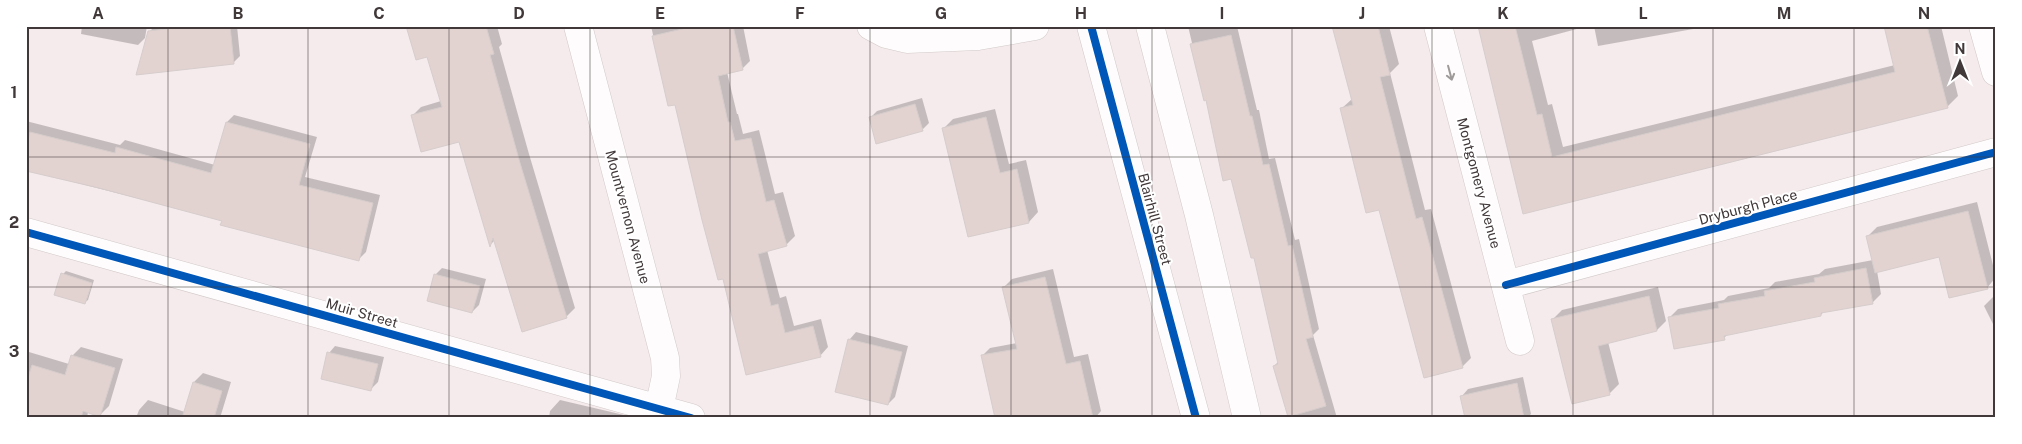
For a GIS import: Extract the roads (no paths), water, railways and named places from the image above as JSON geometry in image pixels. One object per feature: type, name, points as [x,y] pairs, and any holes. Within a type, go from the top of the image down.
[{"type":"street","name":"Mountvernon Avenue","points":[[578,26],[665,358],[666,376],[659,409]]},
{"type":"street","points":[[871,26],[886,34],[907,39],[978,36],[1034,26]]},
{"type":"street","name":"Blairhill Street","points":[[1090,26],[1196,418]]},
{"type":"street","points":[[1150,26],[1199,215],[1247,418]]},
{"type":"street","name":"Montgomery Avenue","points":[[1438,26],[1520,341]]},
{"type":"street","points":[[1983,26],[1996,72]]},
{"type":"street","name":"Dryburgh Place","points":[[1506,285],[1996,152]]},
{"type":"street","name":"Muir Street","points":[[26,232],[691,418]]}]
